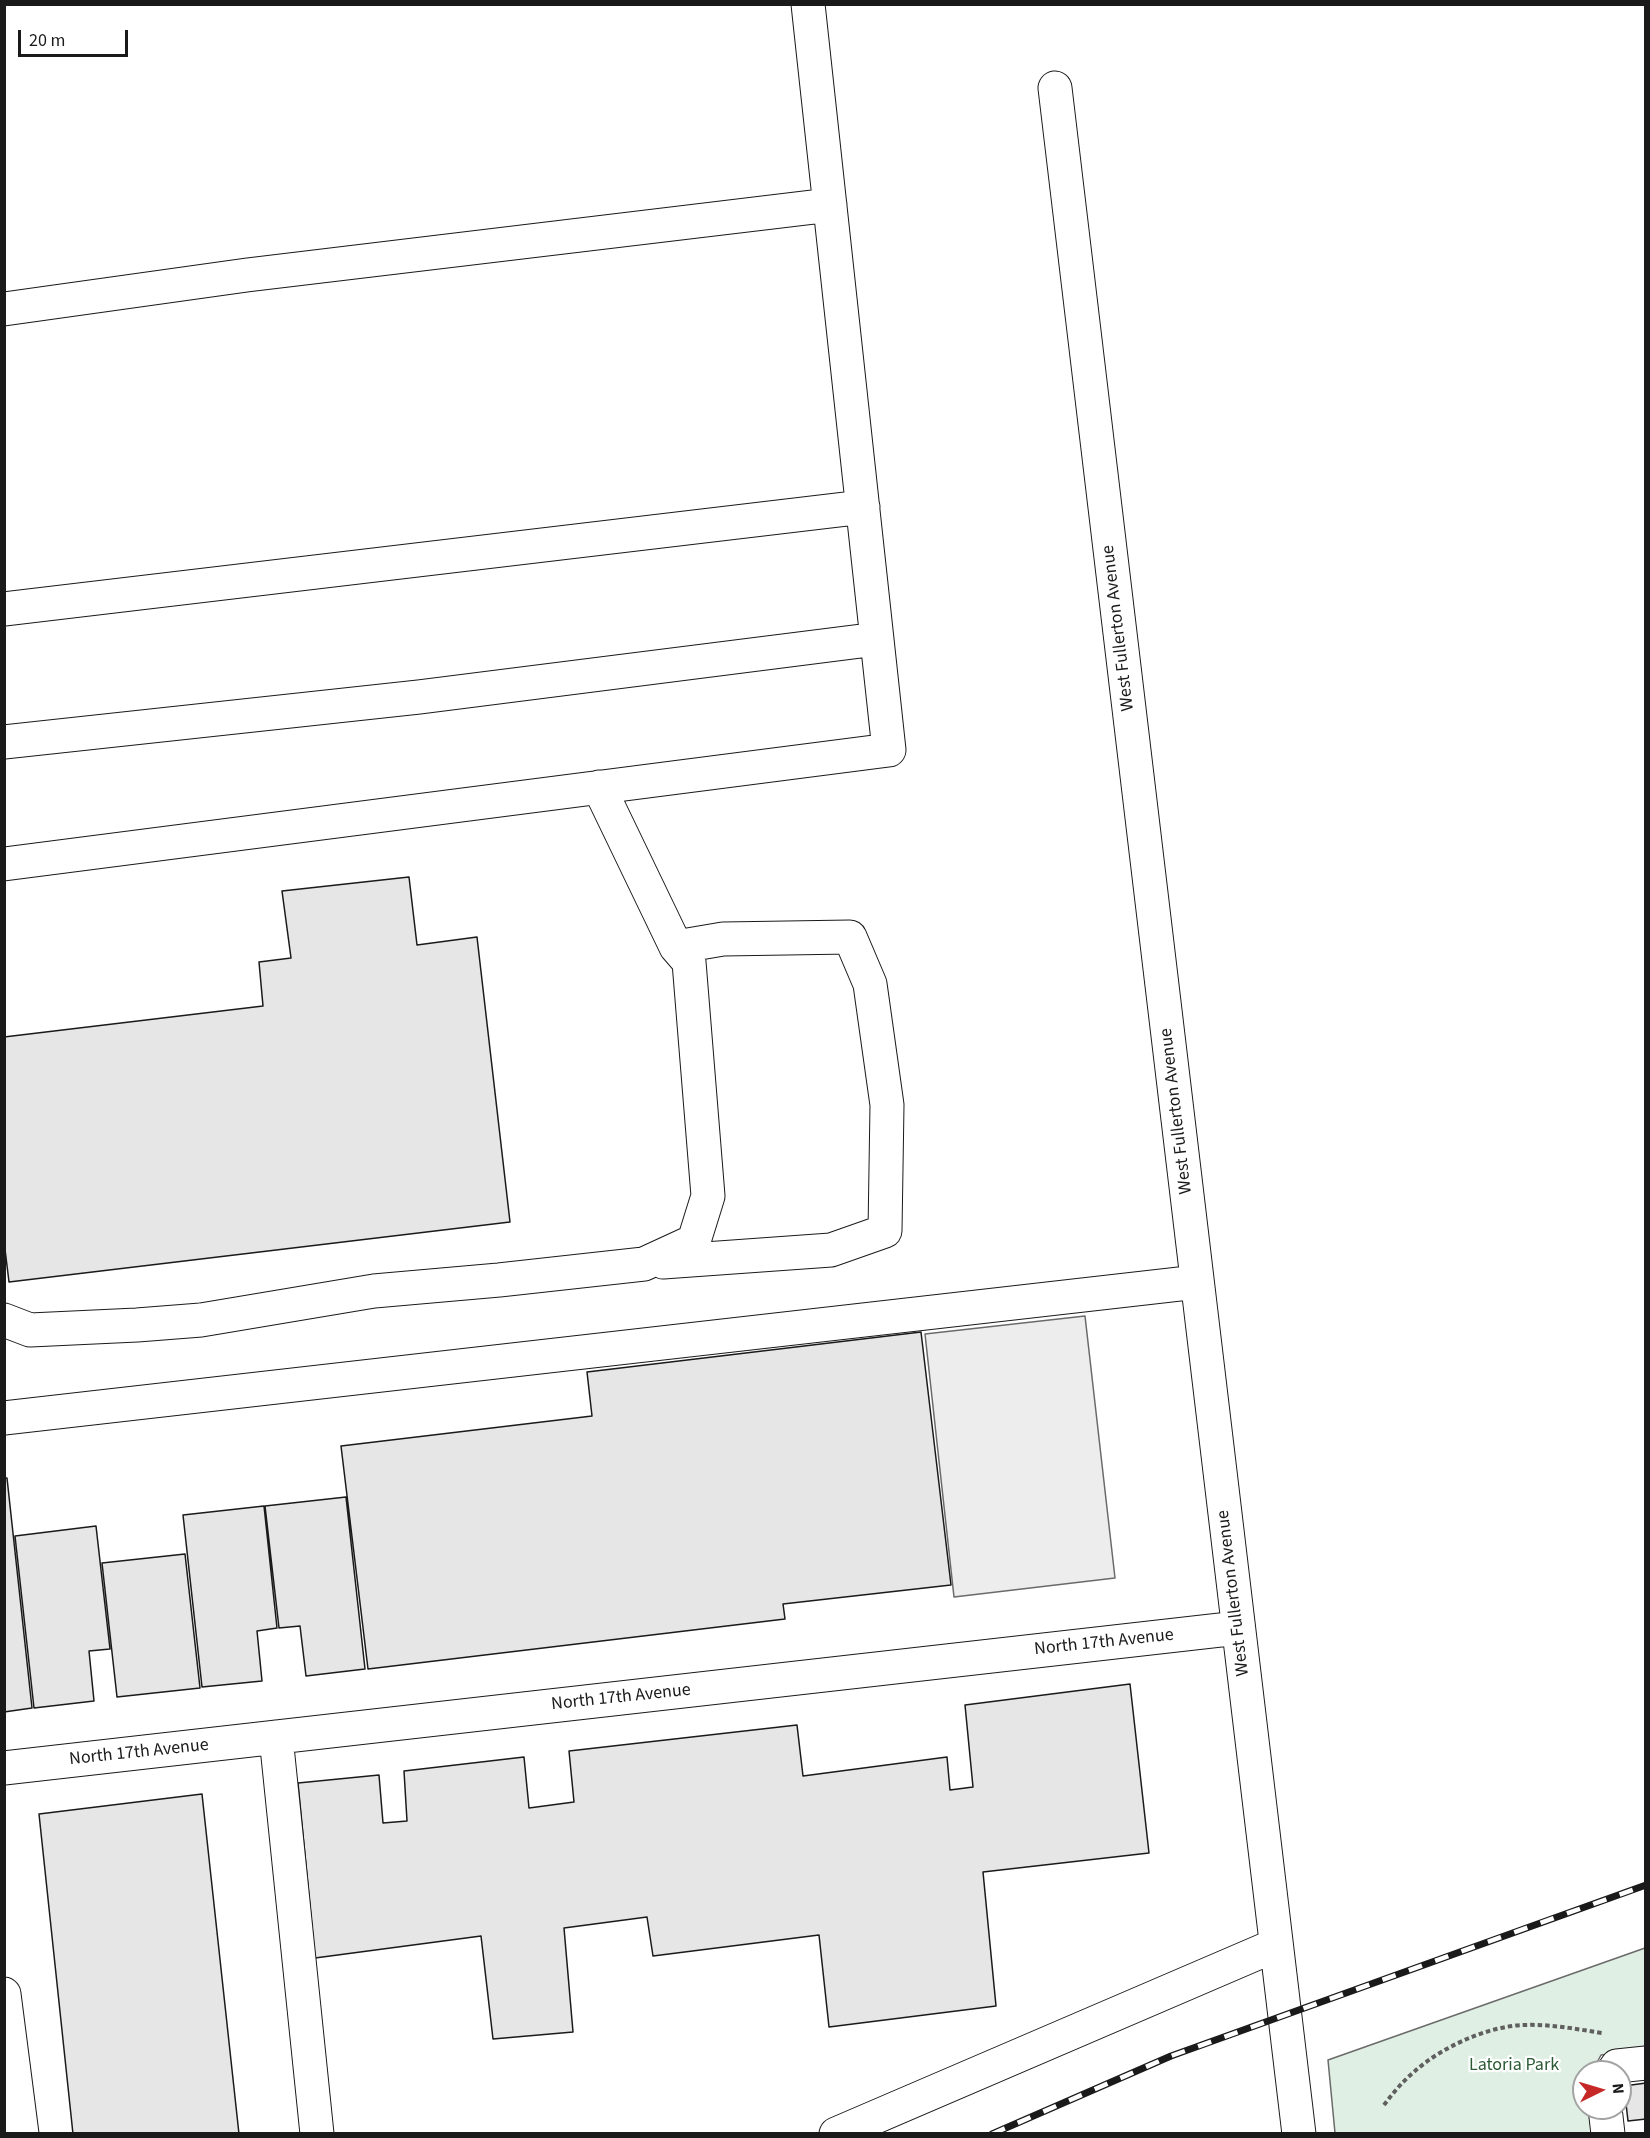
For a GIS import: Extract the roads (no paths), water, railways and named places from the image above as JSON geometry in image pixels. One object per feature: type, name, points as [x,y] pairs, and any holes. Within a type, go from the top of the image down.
[{"type":"street","points":[[4,864],[889,750],[808,4]]},
{"type":"street","name":"West Fullerton Avenue","points":[[1054,88],[1299,2133]]},
{"type":"street","points":[[4,309],[259,274],[830,206]]},
{"type":"street","points":[[4,609],[863,507]]},
{"type":"street","points":[[4,742],[431,695],[877,639]]},
{"type":"street","points":[[599,787],[676,947],[689,962],[708,1196],[694,1241],[644,1264]]},
{"type":"street","points":[[4,1320],[30,1330],[201,1320],[374,1291],[644,1264],[831,1250],[885,1231],[887,1105],[870,984],[850,937],[723,939],[676,947]]},
{"type":"street","points":[[4,1418],[1197,1282]]},
{"type":"street","name":"North 17th Avenue","points":[[4,1768],[1239,1628]]},
{"type":"street","points":[[276,1737],[317,2133]]},
{"type":"street","points":[[836,2133],[1276,1945]]},
{"type":"street","points":[[4,1994],[22,2133]]},
{"type":"railway","points":[[992,2134],[1171,2056],[1646,1885]]},
{"type":"park label","name":"Latoria Park","points":[[1514,2066]]}]
